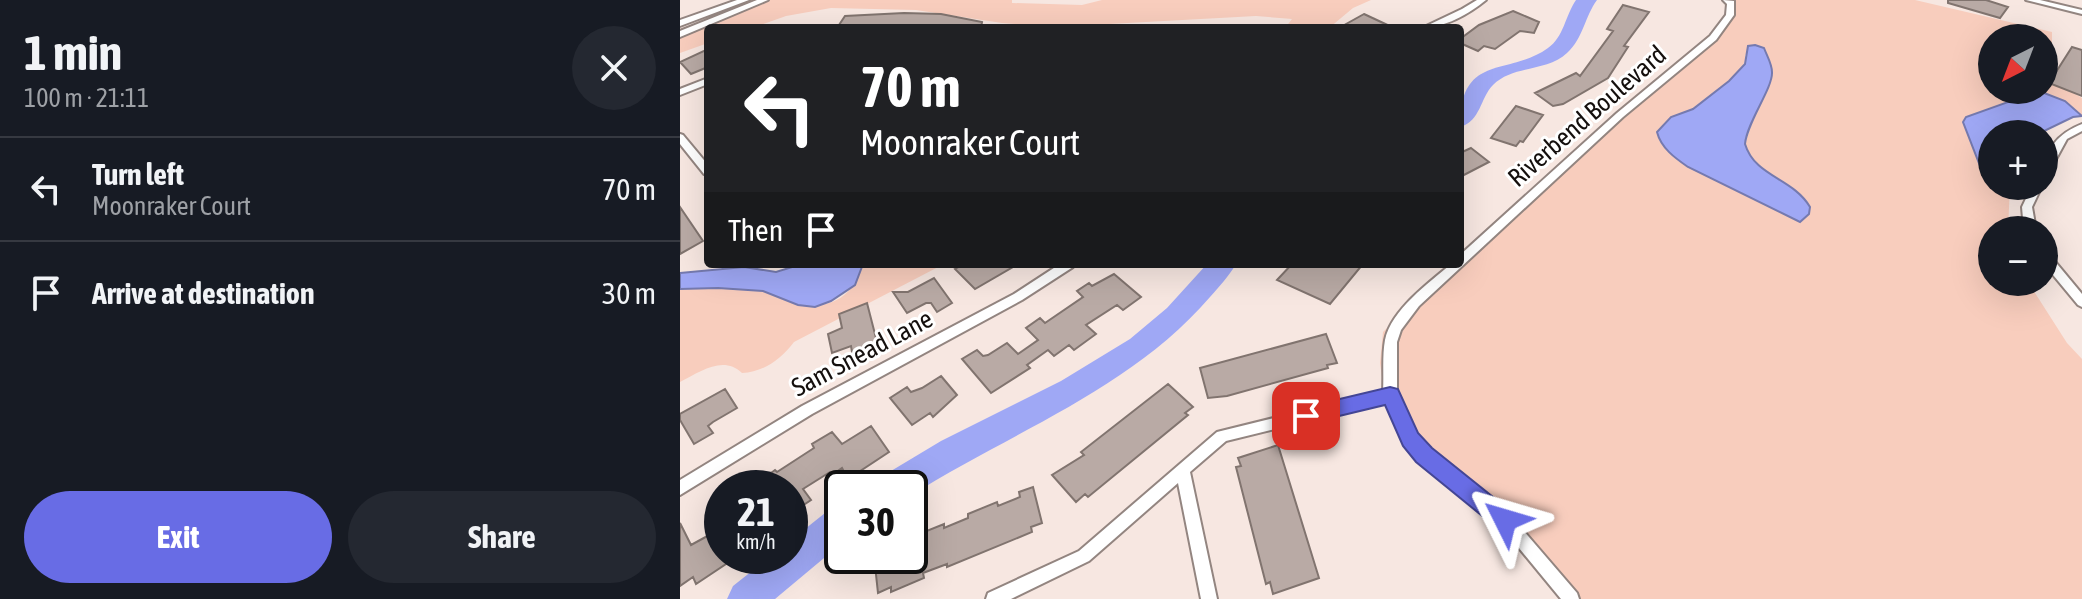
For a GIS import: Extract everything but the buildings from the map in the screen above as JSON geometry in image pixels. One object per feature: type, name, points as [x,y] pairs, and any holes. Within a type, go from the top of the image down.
[{"type":"street","points":[[680,23],[745,0]]},
{"type":"street","points":[[705,24],[764,0]]},
{"type":"street","points":[[1435,24],[1482,0]]},
{"type":"street","name":"Riverbend Boulevard","points":[[1464,258],[1620,115],[1713,38],[1730,15],[1731,3],[1727,0]]},
{"type":"street","points":[[2030,0],[2082,12]]},
{"type":"street","points":[[680,34],[704,24]]},
{"type":"street","points":[[680,92],[704,83]]},
{"type":"street","points":[[2058,146],[2063,137],[2082,127]]},
{"type":"street","points":[[680,137],[704,167]]},
{"type":"street","name":"Sam Snead Lane","points":[[680,488],[807,410],[1018,297],[1063,268]]},
{"type":"street","name":"Riverbend Boulevard","points":[[1454,268],[1415,303],[1395,328],[1391,342],[1390,395],[1411,440],[1424,455],[1505,520],[1571,599]]},
{"type":"street","points":[[2058,273],[2082,302]]},
{"type":"street","points":[[994,599],[1084,556],[1222,436],[1390,395]]},
{"type":"street","points":[[1183,471],[1209,599]]},
{"type":"shaded area","points":[[748,0],[1012,0],[1012,3],[1082,5],[1102,0],[1371,0],[1353,8],[1334,24],[1288,24],[1292,19],[1256,16],[1109,24],[1015,24],[916,10],[831,8],[786,16],[763,24],[704,24],[704,44],[680,53],[680,29]]},
{"type":"shaded area","points":[[1724,0],[1915,0],[2018,24],[1978,24],[1978,104],[2058,104],[2058,84],[2082,98],[2082,116],[2058,124],[2058,120],[1978,120],[1978,200],[2009,200],[2009,216],[1978,216],[1978,296],[2037,296],[2067,343],[2082,359],[2082,599],[1562,599],[1509,533],[1399,435],[1387,411],[1380,363],[1383,332],[1447,268],[1464,268],[1464,251],[1483,233],[1713,31],[1725,17],[1727,7]],"holes":[[[1764,48],[1759,102],[1745,144],[1757,164],[1803,198],[1810,208],[1800,222],[1688,167],[1686,113],[1729,82],[1742,66],[1745,55]]]},
{"type":"shaded area","points":[[861,268],[936,268],[794,342],[778,359],[765,367],[742,373],[727,365],[719,365],[680,382],[680,289],[751,290],[820,304],[842,296],[855,284]]},
{"type":"water","points":[[1748,46],[1764,48],[1772,72],[1745,144],[1757,164],[1803,197],[1810,207],[1809,214],[1800,222],[1688,167],[1665,148],[1657,132],[1671,117],[1693,109],[1729,81],[1745,64]]},
{"type":"water","points":[[2058,98],[2082,116],[2058,124],[2058,120],[1978,120],[1978,161],[1963,122],[1966,117],[2002,104],[2058,104]]},
{"type":"water","points":[[733,268],[776,272],[789,268],[861,268],[855,285],[831,301],[815,307],[798,305],[763,291],[680,289],[680,273]]},
{"type":"waterway","points":[[1464,115],[1487,79],[1558,51],[1569,38],[1579,9],[1588,0]]},
{"type":"waterway","points":[[922,470],[1072,390],[1140,347],[1177,316],[1219,268]]},
{"type":"waterway","points":[[746,599],[824,536]]},
{"type":"route","points":[[1306,416],[1390,395],[1411,440],[1424,455],[1505,520]]}]
